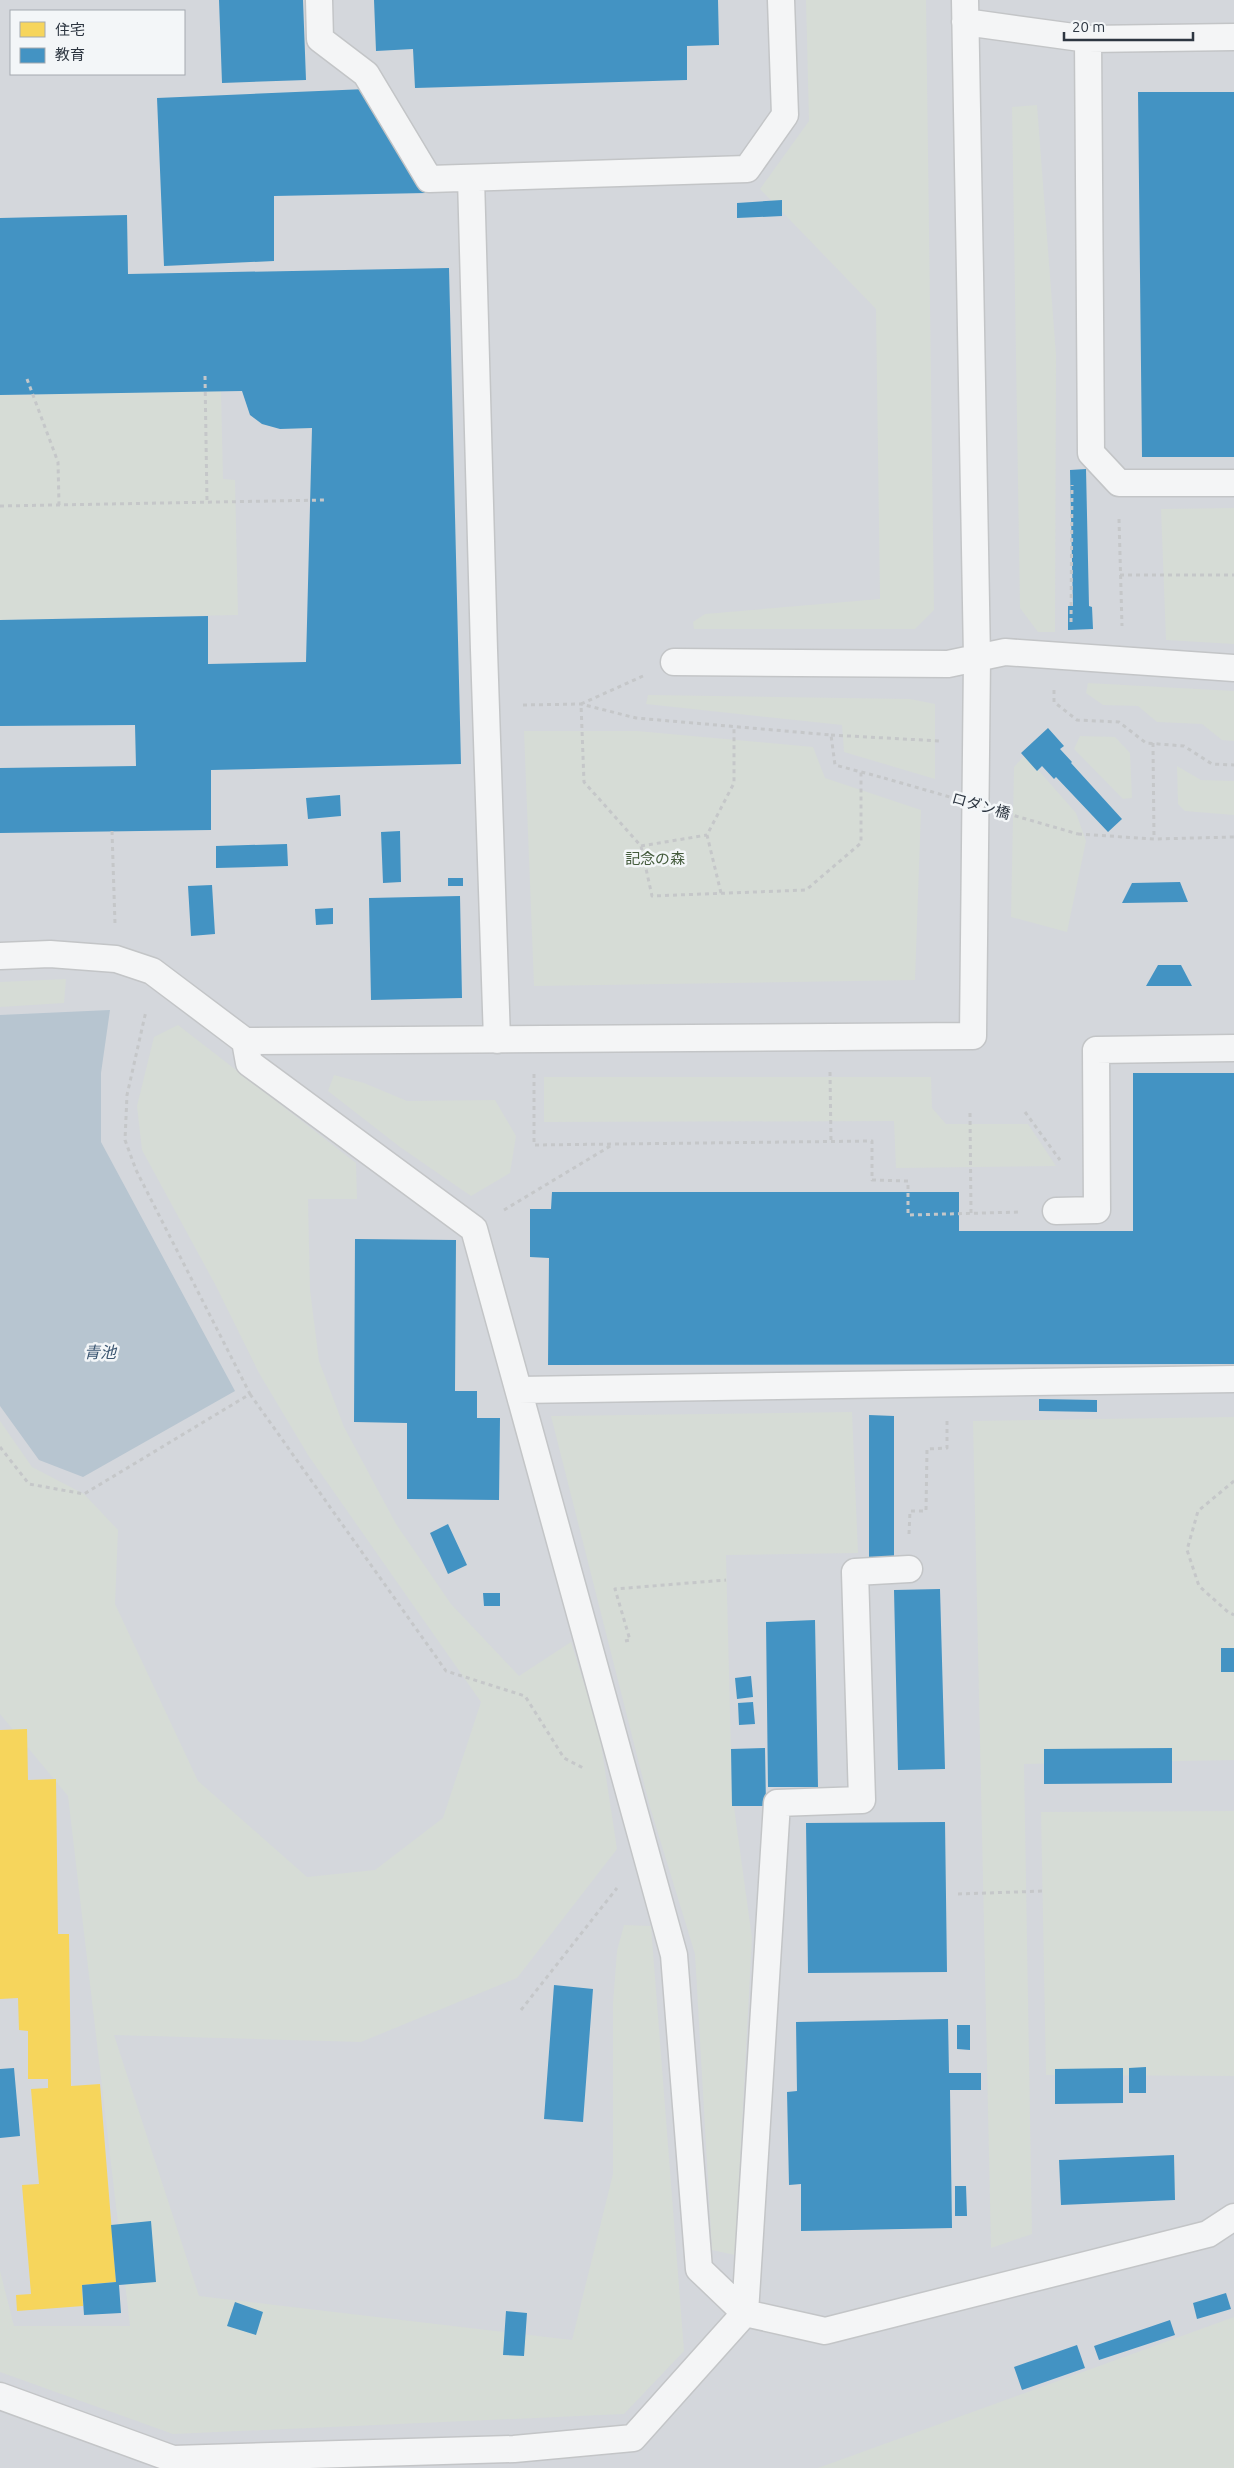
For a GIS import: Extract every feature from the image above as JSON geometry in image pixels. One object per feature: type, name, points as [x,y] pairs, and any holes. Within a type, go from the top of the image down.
[{"type":"lane","points":[[319,0],[320,39],[366,74],[429,179],[747,169],[785,115],[781,0]]},
{"type":"lane","points":[[0,956],[50,954],[116,959],[152,971],[245,1041],[973,1036],[976,658],[965,11],[1088,39],[1234,38]]},
{"type":"lane","points":[[1088,39],[1091,453],[1119,483],[1234,483]]},
{"type":"lane","points":[[471,178],[485,705],[497,1040]]},
{"type":"lane","points":[[674,662],[948,664],[1004,652],[1234,668]]},
{"type":"lane","points":[[245,1041],[249,1063],[474,1229],[674,1955],[699,2270],[745,2313],[825,2331],[1208,2234],[1234,2217]]},
{"type":"lane","points":[[1056,1211],[1097,1210],[1096,1050],[1234,1048]]},
{"type":"lane","points":[[519,1390],[1234,1379]]},
{"type":"lane","points":[[0,2396],[173,2459],[509,2458],[633,2438],[745,2313],[777,1803],[862,1800],[855,1572],[909,1569]]},
{"type":"path","points":[[205,376],[207,503]]},
{"type":"path","points":[[27,379],[58,462],[59,505]]},
{"type":"path","points":[[1091,453],[1072,471],[1063,655],[1054,702],[1077,720],[1119,722],[1146,743],[1184,746],[1212,764],[1234,765]]},
{"type":"path","points":[[1119,483],[1123,659]]},
{"type":"path","points":[[0,506],[325,500]]},
{"type":"path","points":[[1120,575],[1234,575]]},
{"type":"path","points":[[582,704],[674,662]]},
{"type":"path","points":[[582,704],[584,782],[641,846],[652,896],[806,890],[861,843],[861,772]]},
{"type":"path","points":[[485,705],[582,704],[636,718],[831,735],[948,742]]},
{"type":"path","points":[[721,893],[708,835],[734,783],[734,727]]},
{"type":"path","name":"ロダン橋","points":[[831,735],[835,765],[1078,834],[1154,839],[1234,837]]},
{"type":"path","points":[[1153,743],[1154,839]]},
{"type":"path","points":[[112,831],[116,959]]},
{"type":"path","points":[[641,846],[708,835]]},
{"type":"path","points":[[152,971],[147,1008],[127,1095],[125,1140],[136,1170],[250,1394],[446,1671],[525,1696],[564,1758],[630,1792]]},
{"type":"path","points":[[534,1068],[534,1145],[872,1141],[872,1180],[908,1181],[908,1215],[1056,1211]]},
{"type":"path","points":[[830,1071],[832,1142]]},
{"type":"path","points":[[970,1113],[971,1213]]},
{"type":"path","points":[[474,1229],[613,1144]]},
{"type":"path","points":[[909,1569],[910,1511],[926,1511],[927,1449],[947,1448],[947,1384]]},
{"type":"path","points":[[0,1447],[29,1484],[84,1494],[250,1394]]},
{"type":"path","points":[[1234,1481],[1198,1511],[1187,1550],[1199,1586],[1228,1612],[1234,1615]]},
{"type":"path","points":[[590,1650],[630,1640],[615,1589],[726,1580]]},
{"type":"path","points":[[521,2010],[619,1886],[642,1838]]},
{"type":"path","points":[[958,1894],[1044,1891]]},
{"type":"shaded area","points":[[0,0],[1234,0],[1234,2468],[0,2468]]},
{"type":"green space","points":[[806,0],[926,0],[934,610],[915,629],[694,629],[693,622],[705,614],[880,599],[876,309],[760,189],[809,121]]},
{"type":"green space","points":[[1037,105],[1056,355],[1055,632],[1038,632],[1020,608],[1012,107]]},
{"type":"green space","points":[[221,391],[223,479],[235,480],[238,615],[0,620],[0,395]]},
{"type":"green space","points":[[1234,508],[1234,644],[1166,640],[1161,509]]},
{"type":"green space","points":[[1088,683],[1234,691],[1234,741],[1222,740],[1202,724],[1157,722],[1138,706],[1103,705],[1086,693]]},
{"type":"green space","points":[[648,695],[910,699],[935,704],[935,779],[844,752],[842,725],[646,704]]},
{"type":"green space","name":"記念の森","points":[[524,731],[637,731],[813,747],[825,778],[921,810],[915,980],[534,986]]},
{"type":"green space","points":[[1080,736],[1115,737],[1130,753],[1132,798],[1123,799],[1074,749]]},
{"type":"green space","points":[[1025,755],[1076,813],[1086,841],[1067,932],[1011,917],[1014,767]]},
{"type":"green space","points":[[1177,766],[1201,780],[1234,781],[1234,815],[1185,811],[1178,804]]},
{"type":"green space","points":[[66,979],[64,1003],[0,1007],[0,982]]},
{"type":"green space","points":[[178,1025],[356,1163],[357,1199],[308,1199],[310,1290],[319,1361],[344,1427],[396,1524],[451,1604],[519,1676],[571,1642],[599,1731],[617,1849],[517,1978],[361,2042],[114,2035],[199,2296],[572,2340],[613,2174],[613,2003],[617,1951],[624,1925],[651,1926],[684,2351],[624,2414],[173,2434],[0,2372],[0,2271],[14,2326],[130,2326],[68,1796],[0,1714],[0,1421],[32,1467],[84,1494],[118,1530],[115,1604],[198,1781],[307,1877],[375,1870],[443,1818],[481,1702],[308,1455],[259,1373],[216,1286],[142,1150],[137,1106],[154,1037]]},
{"type":"green space","points":[[334,1075],[364,1083],[407,1101],[495,1100],[516,1136],[510,1173],[471,1196],[400,1147],[328,1091]]},
{"type":"green space","points":[[544,1077],[931,1077],[932,1108],[946,1124],[1028,1124],[1056,1166],[896,1168],[894,1121],[544,1122]]},
{"type":"green space","points":[[852,1412],[858,1553],[726,1555],[732,1793],[752,1938],[735,2255],[712,2250],[695,1954],[650,1807],[551,1416]]},
{"type":"green space","points":[[1234,1417],[1234,1760],[1024,1764],[1032,2234],[991,2248],[973,1421]]},
{"type":"green space","points":[[1234,1811],[1234,2076],[1046,2075],[1041,1812]]},
{"type":"green space","points":[[1234,2317],[1234,2468],[818,2468]]},
{"type":"water","name":"青池","points":[[110,1010],[101,1073],[101,1142],[235,1391],[83,1477],[39,1460],[0,1406],[0,1015]]},
{"type":"building: 住宅","points":[[27,1729],[28,1780],[56,1779],[58,1934],[69,1934],[71,2086],[100,2084],[116,2282],[82,2285],[83,2306],[17,2311],[16,2295],[31,2294],[22,2185],[39,2184],[31,2089],[48,2088],[48,2079],[28,2079],[28,2031],[19,2030],[18,1998],[0,1999],[0,1730]]},
{"type":"building: 教育","points":[[219,0],[303,0],[306,80],[222,83]]},
{"type":"building: 教育","points":[[374,0],[718,0],[719,45],[687,46],[687,80],[415,88],[413,49],[376,51]]},
{"type":"building: 教育","points":[[366,89],[426,193],[274,196],[274,261],[164,266],[157,98]]},
{"type":"building: 教育","points":[[1138,92],[1234,92],[1234,457],[1142,457]]},
{"type":"building: 教育","points":[[782,200],[782,216],[737,218],[737,203]]},
{"type":"building: 教育","points":[[127,215],[128,274],[449,268],[461,764],[211,770],[211,830],[0,833],[0,768],[136,766],[135,725],[0,726],[0,620],[208,616],[208,664],[306,662],[312,428],[280,429],[262,424],[250,415],[242,391],[0,395],[0,218]]},
{"type":"building: 教育","points":[[1086,469],[1089,606],[1092,607],[1093,629],[1068,630],[1068,606],[1073,606],[1070,470]]},
{"type":"building: 教育","points":[[1048,728],[1064,746],[1060,749],[1071,763],[1122,819],[1108,832],[1056,777],[1054,779],[1042,766],[1037,771],[1021,753]]},
{"type":"building: 教育","points":[[340,795],[341,816],[308,819],[306,798]]},
{"type":"building: 教育","points":[[400,831],[401,882],[383,883],[381,832]]},
{"type":"building: 教育","points":[[287,844],[288,866],[216,868],[216,846]]},
{"type":"building: 教育","points":[[448,878],[463,878],[463,886],[448,886]]},
{"type":"building: 教育","points":[[1180,882],[1188,902],[1122,903],[1132,883]]},
{"type":"building: 教育","points":[[212,885],[215,934],[191,936],[188,886]]},
{"type":"building: 教育","points":[[460,896],[462,998],[371,1000],[369,898]]},
{"type":"building: 教育","points":[[333,908],[333,924],[316,925],[315,909]]},
{"type":"building: 教育","points":[[1158,965],[1181,965],[1192,986],[1146,986]]},
{"type":"building: 教育","points":[[1133,1073],[1234,1073],[1234,1364],[548,1365],[549,1258],[530,1257],[530,1209],[551,1209],[552,1192],[959,1192],[959,1231],[1133,1231]]},
{"type":"building: 教育","points":[[355,1239],[456,1240],[455,1391],[477,1391],[477,1418],[500,1418],[499,1500],[407,1499],[407,1423],[354,1422]]},
{"type":"building: 教育","points":[[1039,1399],[1097,1400],[1097,1412],[1039,1411]]},
{"type":"building: 教育","points":[[869,1415],[894,1416],[894,1576],[869,1576]]},
{"type":"building: 教育","points":[[448,1524],[467,1565],[448,1574],[430,1533]]},
{"type":"building: 教育","points":[[940,1589],[945,1769],[898,1770],[894,1590]]},
{"type":"building: 教育","points":[[483,1593],[500,1593],[500,1606],[484,1606]]},
{"type":"building: 教育","points":[[815,1620],[818,1787],[768,1787],[766,1622]]},
{"type":"building: 教育","points":[[1221,1648],[1234,1648],[1234,1672],[1221,1672]]},
{"type":"building: 教育","points":[[751,1676],[753,1697],[737,1699],[735,1678]]},
{"type":"building: 教育","points":[[753,1702],[755,1724],[739,1725],[738,1703]]},
{"type":"building: 教育","points":[[765,1748],[766,1806],[732,1806],[731,1749]]},
{"type":"building: 教育","points":[[1172,1748],[1172,1783],[1044,1784],[1044,1749]]},
{"type":"building: 教育","points":[[945,1822],[947,1972],[808,1973],[806,1823]]},
{"type":"building: 教育","points":[[554,1985],[593,1989],[583,2122],[544,2119]]},
{"type":"building: 教育","points":[[948,2019],[949,2073],[981,2073],[981,2090],[950,2090],[952,2228],[801,2231],[801,2184],[789,2185],[787,2092],[797,2091],[796,2022]]},
{"type":"building: 教育","points":[[957,2025],[970,2025],[970,2050],[957,2049]]},
{"type":"building: 教育","points":[[1146,2067],[1146,2093],[1129,2093],[1129,2068]]},
{"type":"building: 教育","points":[[14,2068],[20,2136],[0,2138],[0,2069]]},
{"type":"building: 教育","points":[[1123,2068],[1123,2103],[1055,2104],[1055,2069]]},
{"type":"building: 教育","points":[[1174,2155],[1175,2200],[1061,2205],[1059,2160]]},
{"type":"building: 教育","points":[[955,2186],[966,2186],[967,2216],[955,2216]]},
{"type":"building: 教育","points":[[151,2221],[156,2282],[119,2285],[121,2313],[84,2315],[82,2285],[116,2282],[111,2225]]},
{"type":"building: 教育","points":[[1226,2293],[1231,2309],[1197,2319],[1193,2303]]},
{"type":"building: 教育","points":[[235,2302],[263,2312],[256,2335],[227,2326]]},
{"type":"building: 教育","points":[[506,2311],[527,2313],[524,2356],[503,2355]]},
{"type":"building: 教育","points":[[1170,2320],[1175,2335],[1099,2360],[1094,2346]]},
{"type":"building: 教育","points":[[1077,2345],[1085,2368],[1022,2390],[1014,2367]]}]
